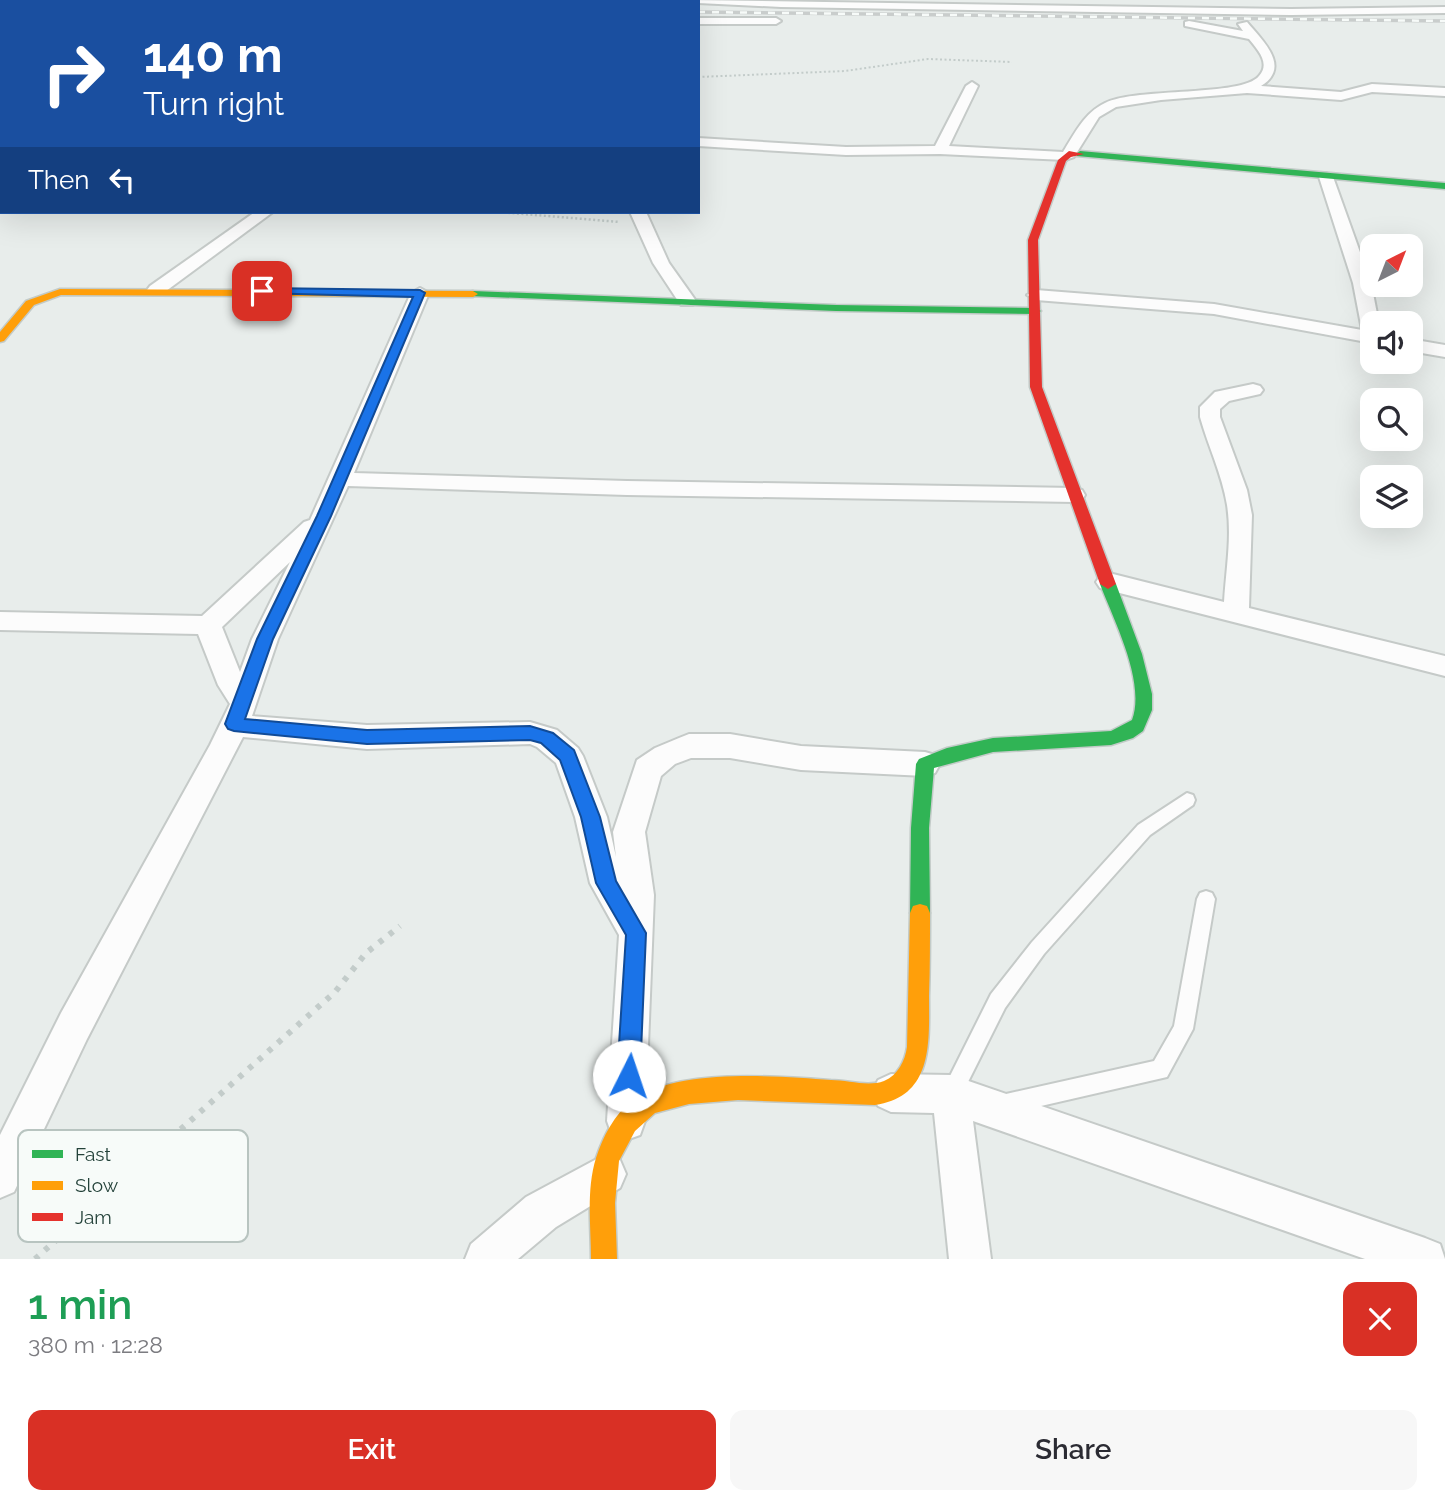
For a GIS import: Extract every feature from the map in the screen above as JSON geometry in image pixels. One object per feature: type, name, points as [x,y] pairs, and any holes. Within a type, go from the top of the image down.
[{"type":"street","points":[[228,0],[241,0]]},
{"type":"street","points":[[700,0],[795,5],[1229,5],[1354,13],[1445,10]]},
{"type":"street","points":[[1229,5],[1255,33],[1269,57],[1269,68],[1264,79],[1247,89]]},
{"type":"street","points":[[700,21],[790,21]]},
{"type":"street","points":[[1171,24],[1255,33]]},
{"type":"street","points":[[940,150],[972,86]]},
{"type":"street","points":[[625,1126],[636,933],[636,895],[629,832],[648,769],[665,756],[689,746],[730,746],[801,758],[925,764],[970,747],[1127,734],[1139,725],[1144,715],[1145,697],[1140,673],[1036,387],[1033,350],[1036,303],[1033,240],[1067,155],[1094,114],[1112,104],[1161,96],[1247,89],[1341,96],[1372,88],[1445,92]]},
{"type":"street","points":[[700,142],[846,151],[940,150],[1067,155],[1445,186]]},
{"type":"street","points":[[1326,177],[1362,283],[1367,311]]},
{"type":"street","points":[[156,289],[262,214]]},
{"type":"street","points":[[641,219],[661,263],[687,301]]},
{"type":"street","points":[[0,339],[30,302],[43,295],[74,290],[156,289],[687,301],[1036,303],[1214,309],[1360,334]]},
{"type":"street","points":[[23,1130],[74,1026],[196,801],[239,714],[265,639],[324,516],[420,293]]},
{"type":"street","points":[[1423,347],[1445,351]]},
{"type":"street","points":[[1236,613],[1241,569],[1240,516],[1237,495],[1214,432],[1210,407],[1222,396],[1254,390]]},
{"type":"street","points":[[340,479],[627,488],[1074,495]]},
{"type":"street","points":[[0,621],[208,625],[324,516]]},
{"type":"street","points":[[1109,583],[1445,666]]},
{"type":"street","points":[[208,625],[232,685],[239,714]]},
{"type":"street","points":[[239,714],[367,737],[530,733],[547,738],[568,755],[591,817],[606,883],[636,933]]},
{"type":"street","points":[[881,1093],[898,1085],[912,1072],[917,1058],[923,971],[920,813],[925,764]]},
{"type":"street","points":[[604,1259],[609,1152],[625,1126],[647,1105],[675,1095],[723,1090],[951,1094],[1425,1259]]},
{"type":"street","points":[[951,1094],[970,1259]]},
{"type":"street","points":[[0,1178],[18,1141]]},
{"type":"street","points":[[486,1259],[541,1212],[606,1174]]},
{"type":"lane","points":[[1187,800],[1144,831],[1038,948],[998,1001],[951,1094],[1004,1105],[1160,1070],[1184,1029],[1206,899]]},
{"type":"path","points":[[700,77],[845,71],[928,59],[1012,62]]},
{"type":"path","points":[[525,214],[615,221],[641,219]]},
{"type":"path","points":[[179,1130],[335,992],[366,953],[400,926]]},
{"type":"path","points":[[34,1259],[53,1242]]},
{"type":"railway","points":[[700,12],[1445,21]]},
{"type":"traffic: fast","points":[[1080,154],[1445,186]]},
{"type":"traffic: fast","points":[[473,294],[836,308],[1036,311]]},
{"type":"traffic: fast","points":[[920,913],[920,828],[925,764],[970,749],[993,745],[1111,738],[1130,731],[1139,723],[1144,710],[1140,675],[1108,584]]},
{"type":"traffic: slow","points":[[0,339],[30,303],[60,292],[473,294]]},
{"type":"traffic: slow","points":[[604,1259],[602,1203],[607,1161],[627,1123],[648,1104],[689,1092],[713,1090],[789,1089],[875,1094],[889,1091],[902,1082],[911,1070],[918,1047],[920,913]]},
{"type":"traffic: jam","points":[[1080,154],[1069,154],[1062,160],[1033,240],[1036,387],[1108,584]]},
{"type":"route","points":[[262,291],[420,293],[324,516],[265,639],[244,703],[234,724],[283,731],[367,737],[530,733],[547,738],[568,755],[591,817],[606,883],[636,933],[629,1076]]}]
